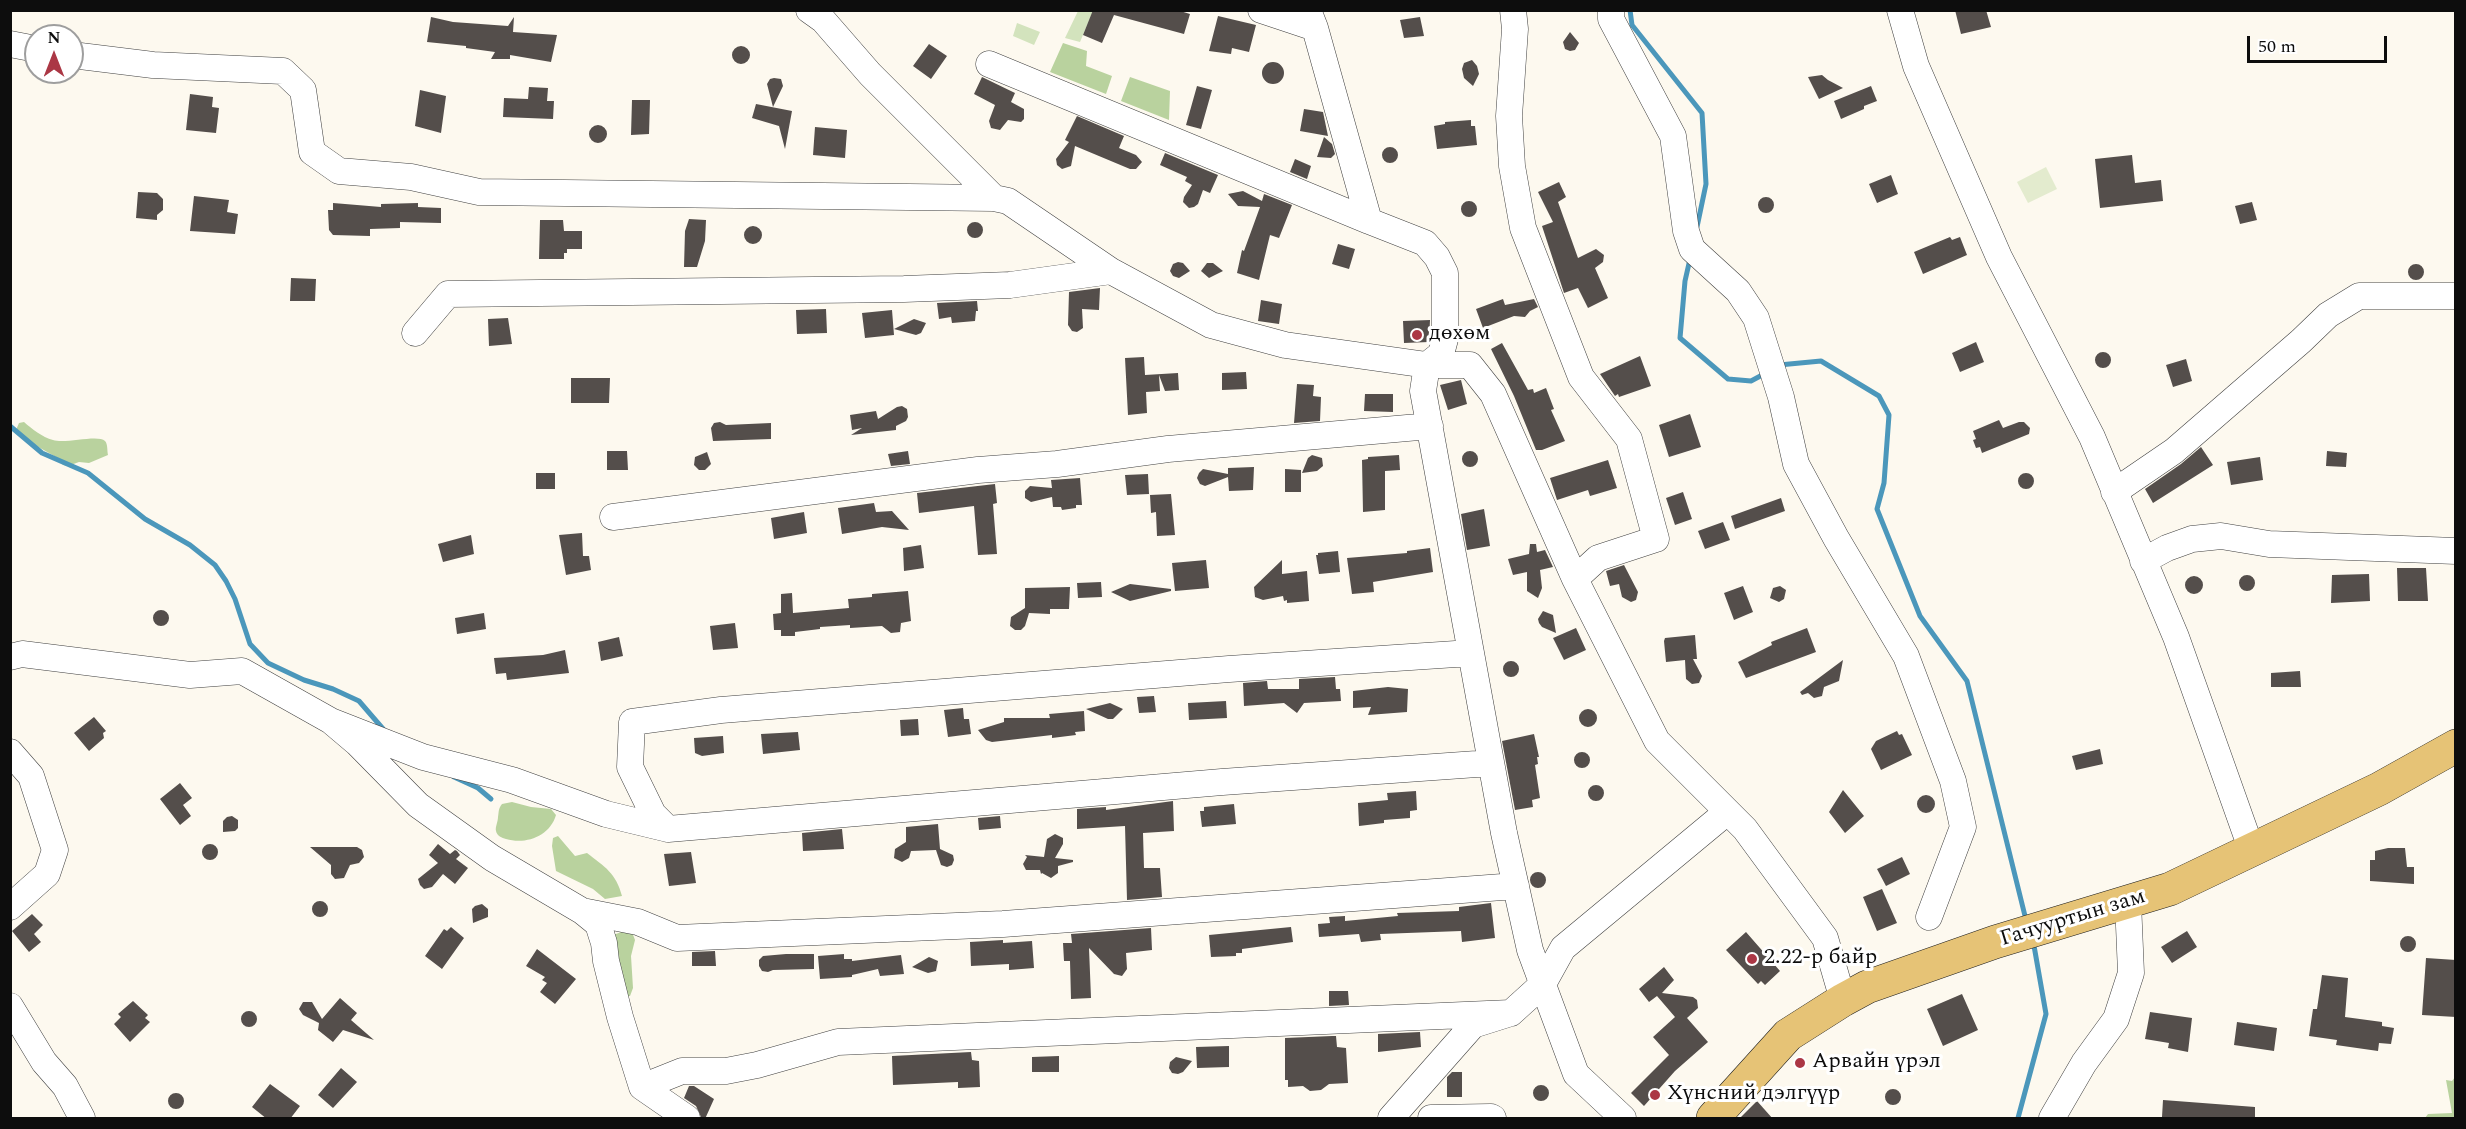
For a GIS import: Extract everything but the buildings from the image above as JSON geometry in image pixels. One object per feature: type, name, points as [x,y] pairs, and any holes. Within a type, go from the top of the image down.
[{"type":"main road","name":"Гачууртын зам","points":[[1713,1119],[1788,1035],[1867,987],[1995,942],[2169,889],[2379,789],[2456,746]]},
{"type":"street","points":[[809,10],[823,20],[870,74],[994,198]]},
{"type":"street","points":[[1261,10],[1311,19],[1369,221]]},
{"type":"street","points":[[1513,10],[1515,29],[1509,116],[1512,166],[1523,228],[1581,377],[1629,439],[1656,539],[1598,558],[1575,579]]},
{"type":"street","points":[[1611,10],[1611,19],[1673,135],[1686,231],[1692,249],[1738,291],[1756,318],[1778,388],[1796,464],[1836,538],[1906,656],[1953,781],[1963,828],[1929,917]]},
{"type":"street","points":[[1900,10],[1916,66],[2000,257],[2092,436],[2176,637],[2252,851]]},
{"type":"street","points":[[84,57],[153,66],[282,71],[303,90],[312,152],[339,171],[411,177],[479,192],[994,198],[1008,201],[1111,271],[1211,325],[1285,345],[1427,365],[1470,365],[1493,394],[1575,579],[1657,741],[1745,829],[1825,938],[1843,1000]]},
{"type":"street","points":[[989,64],[1425,243],[1437,257],[1445,273],[1445,339],[1441,354],[1427,365],[1423,391],[1426,417],[1430,426],[1491,763],[1516,886],[1530,950],[1576,1074],[1623,1119]]},
{"type":"street","points":[[414,333],[448,294],[1010,285],[1111,271]]},
{"type":"street","points":[[2115,492],[2174,451],[2328,315],[2349,301],[2359,296],[2456,296]]},
{"type":"street","points":[[613,518],[978,470],[1057,464],[1168,449],[1430,426]]},
{"type":"street","points":[[2143,561],[2167,548],[2192,539],[2221,536],[2269,544],[2456,551]]},
{"type":"street","points":[[10,657],[22,654],[190,675],[242,671],[331,721],[423,757],[512,780],[606,814],[668,829],[1210,783],[1491,763]]},
{"type":"street","points":[[668,829],[653,814],[630,767],[632,722],[721,710],[1228,669],[1471,654]]},
{"type":"street","points":[[331,721],[357,743],[418,805],[492,858],[582,911],[598,924],[620,1017],[642,1087],[687,1119]]},
{"type":"street","points":[[10,752],[31,776],[55,850],[47,874],[10,907]]},
{"type":"street","points":[[1391,1119],[1473,1025],[1511,1013],[1543,984],[1563,948],[1727,812]]},
{"type":"street","points":[[582,911],[638,922],[677,938],[1003,924],[1516,886]]},
{"type":"street","points":[[2052,1119],[2084,1063],[2116,1019],[2131,973],[2128,902]]},
{"type":"street","points":[[10,1006],[44,1062],[65,1086],[82,1119]]},
{"type":"street","points":[[642,1087],[682,1071],[726,1071],[757,1065],[838,1042],[1511,1013]]},
{"type":"street","points":[[1431,1119],[1440,1117],[1491,1117],[1493,1119]]},
{"type":"green space","points":[[1078,11],[1093,11],[1080,42],[1065,38]]},
{"type":"green space","points":[[1017,23],[1040,32],[1034,45],[1013,36]]},
{"type":"green space","points":[[1063,43],[1087,51],[1086,66],[1112,76],[1106,94],[1050,72]]},
{"type":"green space","points":[[1130,77],[1170,91],[1169,120],[1121,101]]},
{"type":"green space","points":[[2046,167],[2057,189],[2028,203],[2017,182]]},
{"type":"green space","points":[[24,422],[41,435],[53,440],[101,439],[106,442],[108,455],[89,463],[63,465],[56,457],[19,436],[16,430],[19,423]]},
{"type":"green space","points":[[512,802],[551,809],[556,815],[548,828],[536,837],[521,841],[504,839],[496,831],[499,810],[502,804]]},
{"type":"green space","points":[[558,836],[575,856],[587,853],[604,867],[617,882],[622,896],[605,899],[593,889],[556,871],[552,846],[553,838]]},
{"type":"green space","points":[[627,930],[632,932],[635,940],[631,956],[633,988],[630,996],[619,997],[613,935]]},
{"type":"green space","points":[[2455,1077],[2455,1118],[2425,1118],[2428,1114],[2452,1113],[2446,1080],[2452,1081]]},
{"type":"waterway","points":[[1630,10],[1632,25],[1702,113],[1706,184],[1697,227]]},
{"type":"waterway","points":[[1690,259],[1685,281],[1680,338],[1728,379],[1751,381],[1766,373]]},
{"type":"waterway","points":[[1779,365],[1821,361],[1879,396],[1889,415],[1884,483],[1877,509],[1920,616],[1967,681],[2026,920]]},
{"type":"waterway","points":[[10,426],[42,453],[88,473],[145,519],[190,545],[215,565],[235,599],[250,644],[268,663],[304,680],[333,689],[359,701],[384,730]]},
{"type":"waterway","points":[[454,777],[478,788],[491,799]]},
{"type":"waterway","points":[[2018,1118],[2046,1014],[2033,940]]},
{"type":"place","name":"дөхөм","points":[[1417,335]]},
{"type":"place","name":"2.22-р байр","points":[[1752,959]]},
{"type":"place","name":"Арвайн үрэл","points":[[1800,1063]]},
{"type":"place","name":"Хүнсний дэлгүүр","points":[[1655,1095]]}]
